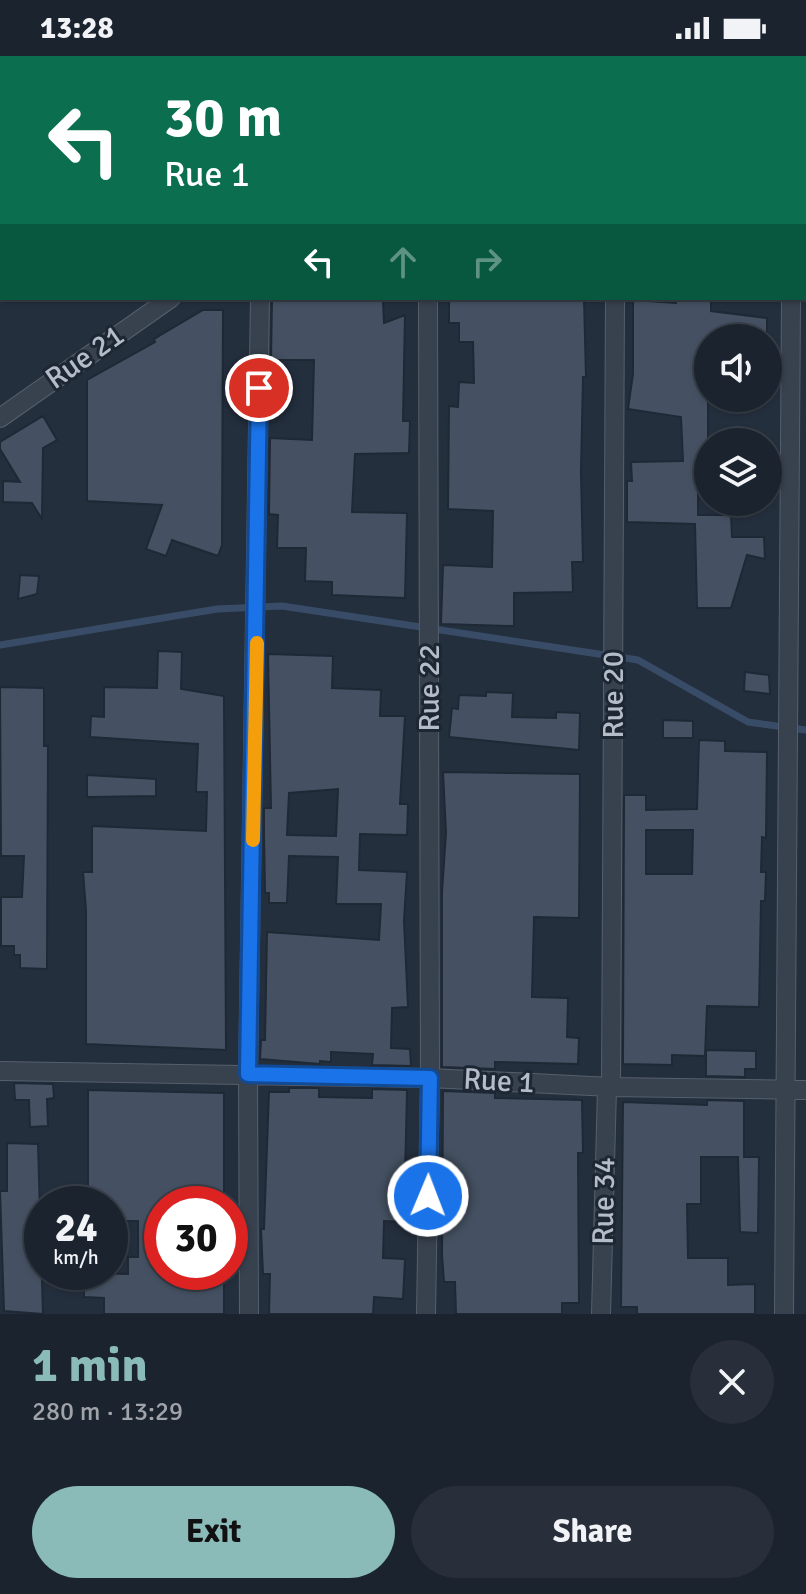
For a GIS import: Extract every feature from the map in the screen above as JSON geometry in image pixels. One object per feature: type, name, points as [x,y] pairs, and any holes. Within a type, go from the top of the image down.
[{"type":"street","name":"Rue 21","points":[[0,418],[168,300]]},
{"type":"street","points":[[249,1314],[248,1074],[258,606],[260,300]]},
{"type":"street","name":"Rue 22","points":[[426,1314],[430,1078],[428,300]]},
{"type":"street","name":"Rue 20","points":[[609,1088],[615,300]]},
{"type":"street","points":[[784,1314],[791,300]]},
{"type":"street","name":"Rue 1","points":[[0,1071],[430,1078],[609,1088],[806,1090]]},
{"type":"street","name":"Rue 34","points":[[601,1314],[609,1088]]},
{"type":"building","points":[[272,300],[383,300],[384,323],[405,315],[403,421],[410,421],[409,453],[355,454],[352,512],[407,513],[405,598],[332,595],[332,582],[305,581],[306,548],[277,548],[278,515],[269,514],[270,438],[312,440],[314,360],[271,360]]},
{"type":"building","points":[[449,300],[584,300],[583,562],[572,562],[573,592],[514,593],[514,626],[441,624],[443,565],[492,567],[493,511],[448,509],[449,406],[458,407],[459,382],[474,383],[473,342],[459,342],[459,323],[449,323]]},
{"type":"building","points":[[633,300],[676,303],[676,300],[711,300],[711,311],[767,318],[767,324],[694,324],[694,412],[708,412],[708,428],[694,428],[694,516],[731,516],[732,537],[764,537],[765,559],[747,555],[731,608],[697,608],[695,524],[627,522],[627,481],[632,481],[631,462],[683,461],[681,417],[628,409],[633,374]]},
{"type":"building","points":[[203,310],[223,310],[222,545],[218,556],[172,540],[166,556],[146,549],[162,505],[87,501],[87,380],[155,342],[154,339]]},
{"type":"building","points":[[43,416],[57,440],[43,448],[42,519],[32,503],[3,502],[3,481],[20,482],[0,449],[0,442]]},
{"type":"building","points":[[20,575],[39,576],[37,594],[18,599]]},
{"type":"building","points":[[158,651],[182,652],[181,689],[224,696],[226,1050],[86,1044],[83,872],[92,872],[92,826],[206,831],[207,792],[196,792],[198,744],[90,737],[91,716],[104,717],[104,687],[157,688]]},
{"type":"building","points":[[268,654],[333,656],[332,688],[381,690],[380,716],[405,716],[400,804],[408,804],[407,835],[360,834],[359,870],[407,872],[404,921],[408,1007],[392,1008],[391,1048],[410,1049],[411,1066],[372,1065],[373,1054],[331,1052],[331,1062],[320,1061],[320,1064],[260,1059],[261,1040],[265,1040],[267,932],[379,940],[381,904],[336,904],[338,857],[289,856],[287,903],[269,903],[269,893],[265,893],[264,808],[271,808]],"holes":[[[338,789],[336,836],[287,835],[289,793]]]},
{"type":"building","points":[[745,672],[769,675],[770,694],[744,691]]},
{"type":"building","points":[[0,687],[44,688],[44,746],[48,746],[47,969],[20,968],[20,955],[14,955],[14,946],[1,946],[1,897],[22,897],[24,856],[1,856]]},
{"type":"building","points":[[486,692],[513,693],[512,717],[556,718],[556,712],[580,713],[579,750],[449,737],[452,708],[458,709],[459,695],[486,696]]},
{"type":"building","points":[[663,720],[693,721],[693,738],[663,738]]},
{"type":"building","points":[[699,740],[725,741],[725,751],[767,752],[766,838],[762,837],[761,872],[766,872],[765,901],[761,901],[759,1007],[707,1006],[705,1056],[672,1055],[672,1065],[623,1064],[624,795],[646,795],[646,810],[697,809]],"holes":[[[646,830],[693,830],[692,874],[646,874]]]},
{"type":"building","points":[[443,772],[580,774],[579,918],[534,917],[532,997],[568,998],[567,1037],[579,1038],[578,1064],[495,1062],[495,1069],[442,1067],[442,892],[446,833]]},
{"type":"building","points":[[87,775],[156,779],[156,796],[87,797]]},
{"type":"building","points":[[706,1050],[756,1051],[756,1069],[745,1069],[745,1077],[706,1076]]},
{"type":"building","points":[[14,1083],[53,1084],[54,1098],[47,1099],[48,1126],[30,1127],[29,1100],[15,1100]]},
{"type":"building","points":[[289,1088],[319,1088],[319,1097],[372,1098],[372,1089],[407,1090],[404,1222],[384,1221],[383,1258],[405,1259],[403,1299],[374,1297],[373,1314],[269,1314],[270,1274],[263,1274],[261,1229],[264,1229],[269,1092],[289,1092]]},
{"type":"building","points":[[88,1090],[224,1093],[224,1186],[144,1186],[144,1290],[224,1290],[224,1314],[104,1314],[104,1298],[84,1297],[84,1290],[128,1290],[128,1257],[138,1257],[138,1221],[128,1221],[128,1186],[88,1186]]},
{"type":"building","points":[[443,1091],[495,1093],[495,1098],[582,1100],[583,1153],[578,1153],[579,1303],[562,1303],[562,1314],[456,1314],[455,1282],[444,1282],[442,1255]]},
{"type":"building","points":[[707,1100],[744,1101],[744,1157],[759,1157],[758,1233],[740,1232],[738,1157],[701,1157],[701,1204],[687,1204],[688,1258],[728,1258],[728,1285],[755,1284],[755,1314],[637,1314],[637,1307],[621,1307],[623,1102],[707,1105]]},
{"type":"building","points":[[7,1143],[38,1144],[39,1186],[24,1186],[24,1290],[42,1290],[43,1314],[4,1311],[0,1191],[7,1191]]},
{"type":"waterway","points":[[0,645],[217,609],[282,606],[638,660],[748,722],[806,730]]},
{"type":"slow traffic","points":[[253,840],[257,643]]},
{"type":"route","points":[[259,388],[248,1074],[430,1078],[428,1196]]}]
